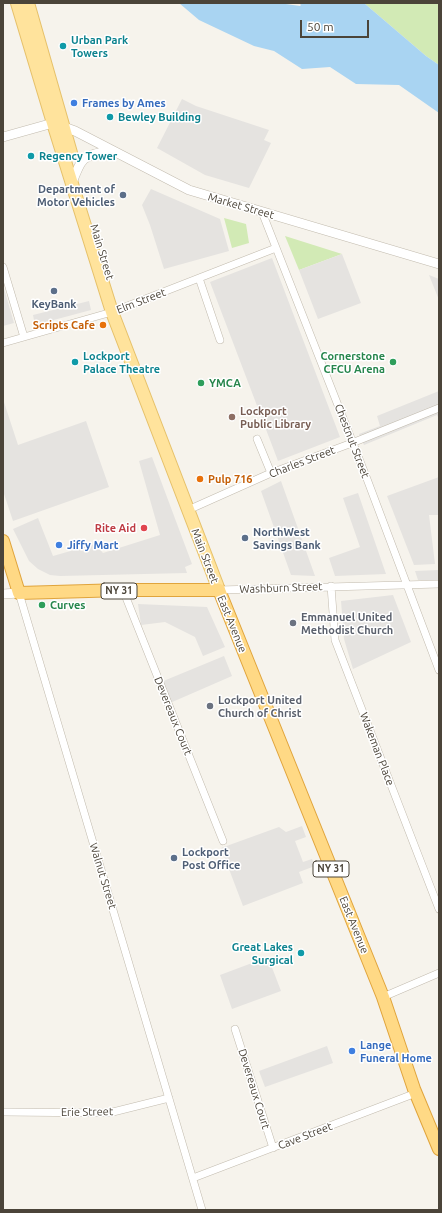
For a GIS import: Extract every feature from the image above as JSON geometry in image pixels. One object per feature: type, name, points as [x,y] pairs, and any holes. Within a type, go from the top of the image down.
[{"type":"highway","name":"Walnut Street","points":[[3,541],[19,593]]},
{"type":"highway","name":"Washburn Street","points":[[19,593],[123,590],[219,590]]},
{"type":"highway","name":"East Avenue","points":[[219,590],[383,997],[416,1093],[439,1149]]},
{"type":"main road","name":"Main Street","points":[[17,3],[58,125],[76,171],[116,310]]},
{"type":"main road","name":"Main Street","points":[[28,3],[72,183],[116,310],[191,509],[219,590]]},
{"type":"street","points":[[3,137],[58,125]]},
{"type":"street","name":"Market Street","points":[[58,125],[75,132],[189,190],[439,264]]},
{"type":"street","points":[[72,183],[80,163],[86,156],[110,150]]},
{"type":"street","name":"Chestnut Street","points":[[262,212],[439,670]]},
{"type":"street","name":"Elm Street","points":[[3,343],[116,310],[276,248]]},
{"type":"street","points":[[3,267],[24,337]]},
{"type":"street","points":[[199,278],[220,340]]},
{"type":"street","name":"Charles Street","points":[[191,509],[271,473],[352,443],[439,408]]},
{"type":"street","points":[[257,439],[271,473]]},
{"type":"street","name":"Washburn Street","points":[[219,590],[439,584]]},
{"type":"street","name":"Wakeman Place","points":[[331,586],[335,640],[439,909]]},
{"type":"street","name":"Devereaux Court","points":[[123,590],[223,841]]},
{"type":"street","name":"Washburn Street","points":[[3,594],[19,593]]},
{"type":"street","name":"Walnut Street","points":[[19,593],[202,1210]]},
{"type":"street","points":[[383,997],[439,973]]},
{"type":"street","name":"Devereaux Court","points":[[235,1029],[273,1148]]},
{"type":"street","name":"Cave Street","points":[[193,1178],[416,1093]]},
{"type":"street","name":"Erie Street","points":[[3,1112],[109,1114],[169,1098]]},
{"type":"green space","points":[[364,3],[439,3],[439,65],[426,56]]},
{"type":"green space","points":[[224,218],[246,224],[249,243],[232,248]]},
{"type":"green space","points":[[285,236],[342,254],[299,270]]},
{"type":"shaded area","points":[[182,99],[196,106],[269,130],[264,140],[271,143],[249,188],[205,175],[157,148]]},
{"type":"shaded area","points":[[151,189],[220,219],[229,251],[164,269],[142,205]]},
{"type":"shaded area","points":[[342,254],[361,303],[318,319],[299,270]]},
{"type":"shaded area","points":[[272,258],[340,437],[278,461],[210,282]]},
{"type":"shaded area","points":[[429,275],[439,279],[439,300]]},
{"type":"shaded area","points":[[3,285],[14,323],[3,326]]},
{"type":"shaded area","points":[[89,301],[91,310],[35,325],[33,315]]},
{"type":"shaded area","points":[[439,391],[439,419],[437,415],[364,445],[359,434],[380,426],[377,416]]},
{"type":"shaded area","points":[[3,399],[18,445],[86,421],[109,487],[13,521],[3,491]]},
{"type":"shaded area","points":[[152,457],[192,564],[185,567],[187,573],[60,576],[50,575],[38,569],[29,561],[13,529],[38,518],[53,556],[95,544],[103,553],[160,535],[139,461]]},
{"type":"shaded area","points":[[439,477],[439,515],[429,515],[435,564],[414,565],[387,496]]},
{"type":"shaded area","points":[[281,481],[315,576],[291,575],[261,491]]},
{"type":"shaded area","points":[[358,493],[386,574],[335,576],[329,558],[360,547],[343,498]]},
{"type":"shaded area","points":[[439,570],[439,580],[418,580],[415,571]]},
{"type":"shaded area","points":[[393,595],[411,642],[353,669],[344,639],[341,601]]},
{"type":"shaded area","points":[[138,604],[207,607],[225,647],[203,656],[195,637],[165,622],[141,625]]},
{"type":"shaded area","points":[[224,656],[232,676],[170,703],[161,682]]},
{"type":"shaded area","points":[[302,826],[306,837],[295,841],[303,862],[312,859],[315,866],[299,872],[303,883],[243,906],[221,848],[279,827],[286,832]]},
{"type":"shaded area","points":[[268,957],[281,991],[232,1009],[220,975]]},
{"type":"shaded area","points":[[327,1046],[333,1063],[265,1087],[259,1071]]},
{"type":"water","points":[[179,3],[279,3],[300,6],[301,5],[299,3],[364,3],[426,56],[439,65],[439,113],[399,85],[356,84],[330,67],[302,69],[274,51],[254,46],[199,20]]},
{"type":"place","name":"Urban Park Towers","points":[[63,46]]},
{"type":"place","name":"Frames by Ames","points":[[74,103]]},
{"type":"place","name":"Bewley Building","points":[[110,117]]},
{"type":"place","name":"Regency Tower","points":[[31,156]]},
{"type":"place","name":"Department of Motor Vehicles","points":[[123,195]]},
{"type":"place","name":"KeyBank","points":[[54,291]]},
{"type":"place","name":"Scripts Cafe","points":[[103,325]]},
{"type":"place","name":"Lockport Palace Theatre","points":[[75,362]]},
{"type":"place","name":"Cornerstone CFCU Arena","points":[[393,362]]},
{"type":"place","name":"YMCA","points":[[201,383]]},
{"type":"place","name":"Lockport Public Library","points":[[232,417]]},
{"type":"place","name":"Pulp 716","points":[[200,479]]},
{"type":"place","name":"Rite Aid","points":[[144,528]]},
{"type":"place","name":"NorthWest Savings Bank","points":[[245,538]]},
{"type":"place","name":"Jiffy Mart","points":[[59,545]]},
{"type":"place","name":"Curves","points":[[42,605]]},
{"type":"place","name":"Emmanuel United Methodist Church","points":[[293,623]]},
{"type":"place","name":"Lockport United Church of Christ","points":[[210,706]]},
{"type":"place","name":"Lockport Post Office","points":[[174,858]]},
{"type":"place","name":"Great Lakes Surgical","points":[[301,953]]},
{"type":"place","name":"Lange Funeral Home","points":[[352,1051]]}]
